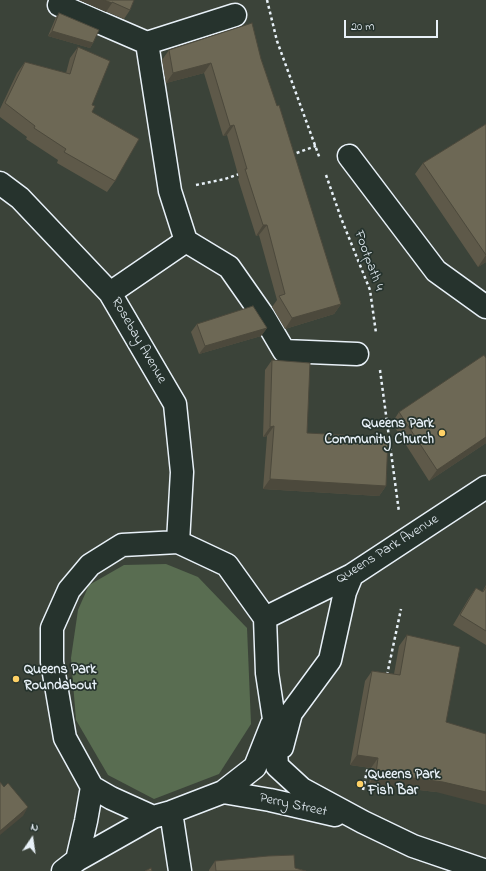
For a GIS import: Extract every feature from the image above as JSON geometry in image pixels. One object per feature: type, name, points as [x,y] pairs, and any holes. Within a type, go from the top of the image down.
[{"type":"street","points":[[59,5],[147,43],[235,14]]},
{"type":"street","points":[[147,43],[170,190],[186,241],[229,267],[264,316],[284,351],[357,354]]},
{"type":"street","points":[[349,156],[436,271],[486,307]]},
{"type":"street","name":"Rosebay Avenue","points":[[0,183],[20,198],[110,293],[175,404],[182,472],[178,542]]},
{"type":"street","points":[[110,293],[186,241]]},
{"type":"street","name":"Queens Park Avenue","points":[[265,618],[352,576],[486,487]]},
{"type":"street","points":[[162,815],[111,798],[92,787],[65,738],[52,662],[52,628],[69,590],[90,565],[122,545],[178,542],[227,565],[265,618],[267,673],[274,719],[277,766]]},
{"type":"street","points":[[277,766],[291,714],[330,660],[345,592],[352,576]]},
{"type":"street","points":[[70,866],[162,815],[223,792],[255,768],[274,719]]},
{"type":"street","name":"Perry Street","points":[[277,766],[302,789],[446,864],[486,871]]},
{"type":"street","points":[[70,866],[92,787]]},
{"type":"street","name":"Perry Street","points":[[223,792],[270,800],[363,822]]},
{"type":"street","points":[[162,815],[180,871]]},
{"type":"path","points":[[267,0],[277,42],[321,160]]},
{"type":"path","points":[[288,156],[316,146]]},
{"type":"path","points":[[170,190],[225,179],[246,171]]},
{"type":"path","name":"Footpath 4","points":[[326,174],[341,218],[370,290],[376,334]]},
{"type":"path","points":[[379,363],[400,520],[407,539]]},
{"type":"path","points":[[386,679],[401,609]]},
{"type":"path","points":[[362,795],[368,764]]},
{"type":"green space","points":[[166,564],[198,577],[247,628],[251,724],[219,774],[154,799],[108,775],[76,720],[71,658],[78,610],[89,585],[124,565]]},
{"type":"building","points":[[104,0],[134,0],[130,10]]},
{"type":"building","points":[[59,13],[99,30],[93,43],[52,31]]},
{"type":"building","points":[[252,23],[261,59],[277,106],[279,105],[341,304],[292,318],[279,296],[285,294],[267,225],[263,225],[245,169],[247,169],[234,125],[230,126],[211,63],[173,73],[169,50]]},
{"type":"building","points":[[78,47],[110,61],[92,105],[95,106],[92,112],[139,139],[115,181],[64,152],[66,149],[34,128],[35,126],[5,103],[25,62],[70,74]]},
{"type":"building","points":[[486,124],[486,255],[423,163]]},
{"type":"building","points":[[253,306],[267,328],[205,346],[197,324]]},
{"type":"building","name":"Queens Park Community Church","points":[[484,355],[486,358],[486,437],[437,470],[399,412]]},
{"type":"building","points":[[272,360],[310,363],[307,433],[388,437],[386,486],[270,479],[274,426],[270,427]]},
{"type":"building","points":[[486,587],[486,631],[460,615],[476,588],[483,592]]},
{"type":"building","points":[[407,635],[460,647],[446,722],[486,734],[486,792],[443,782],[376,773],[378,758],[357,755],[372,671],[400,675]]},
{"type":"building","points":[[0,782],[4,787],[8,783],[28,807],[0,831]]},
{"type":"building","points":[[294,855],[295,868],[306,871],[216,871],[215,861]]},
{"type":"building","points":[[151,868],[152,871],[145,871]]},
{"type":"place","name":"Queens Park Community Church","points":[[442,433]]},
{"type":"place","name":"Queens Park Roundabout","points":[[16,679]]},
{"type":"place","name":"Queens Park Fish Bar","points":[[360,784]]}]
